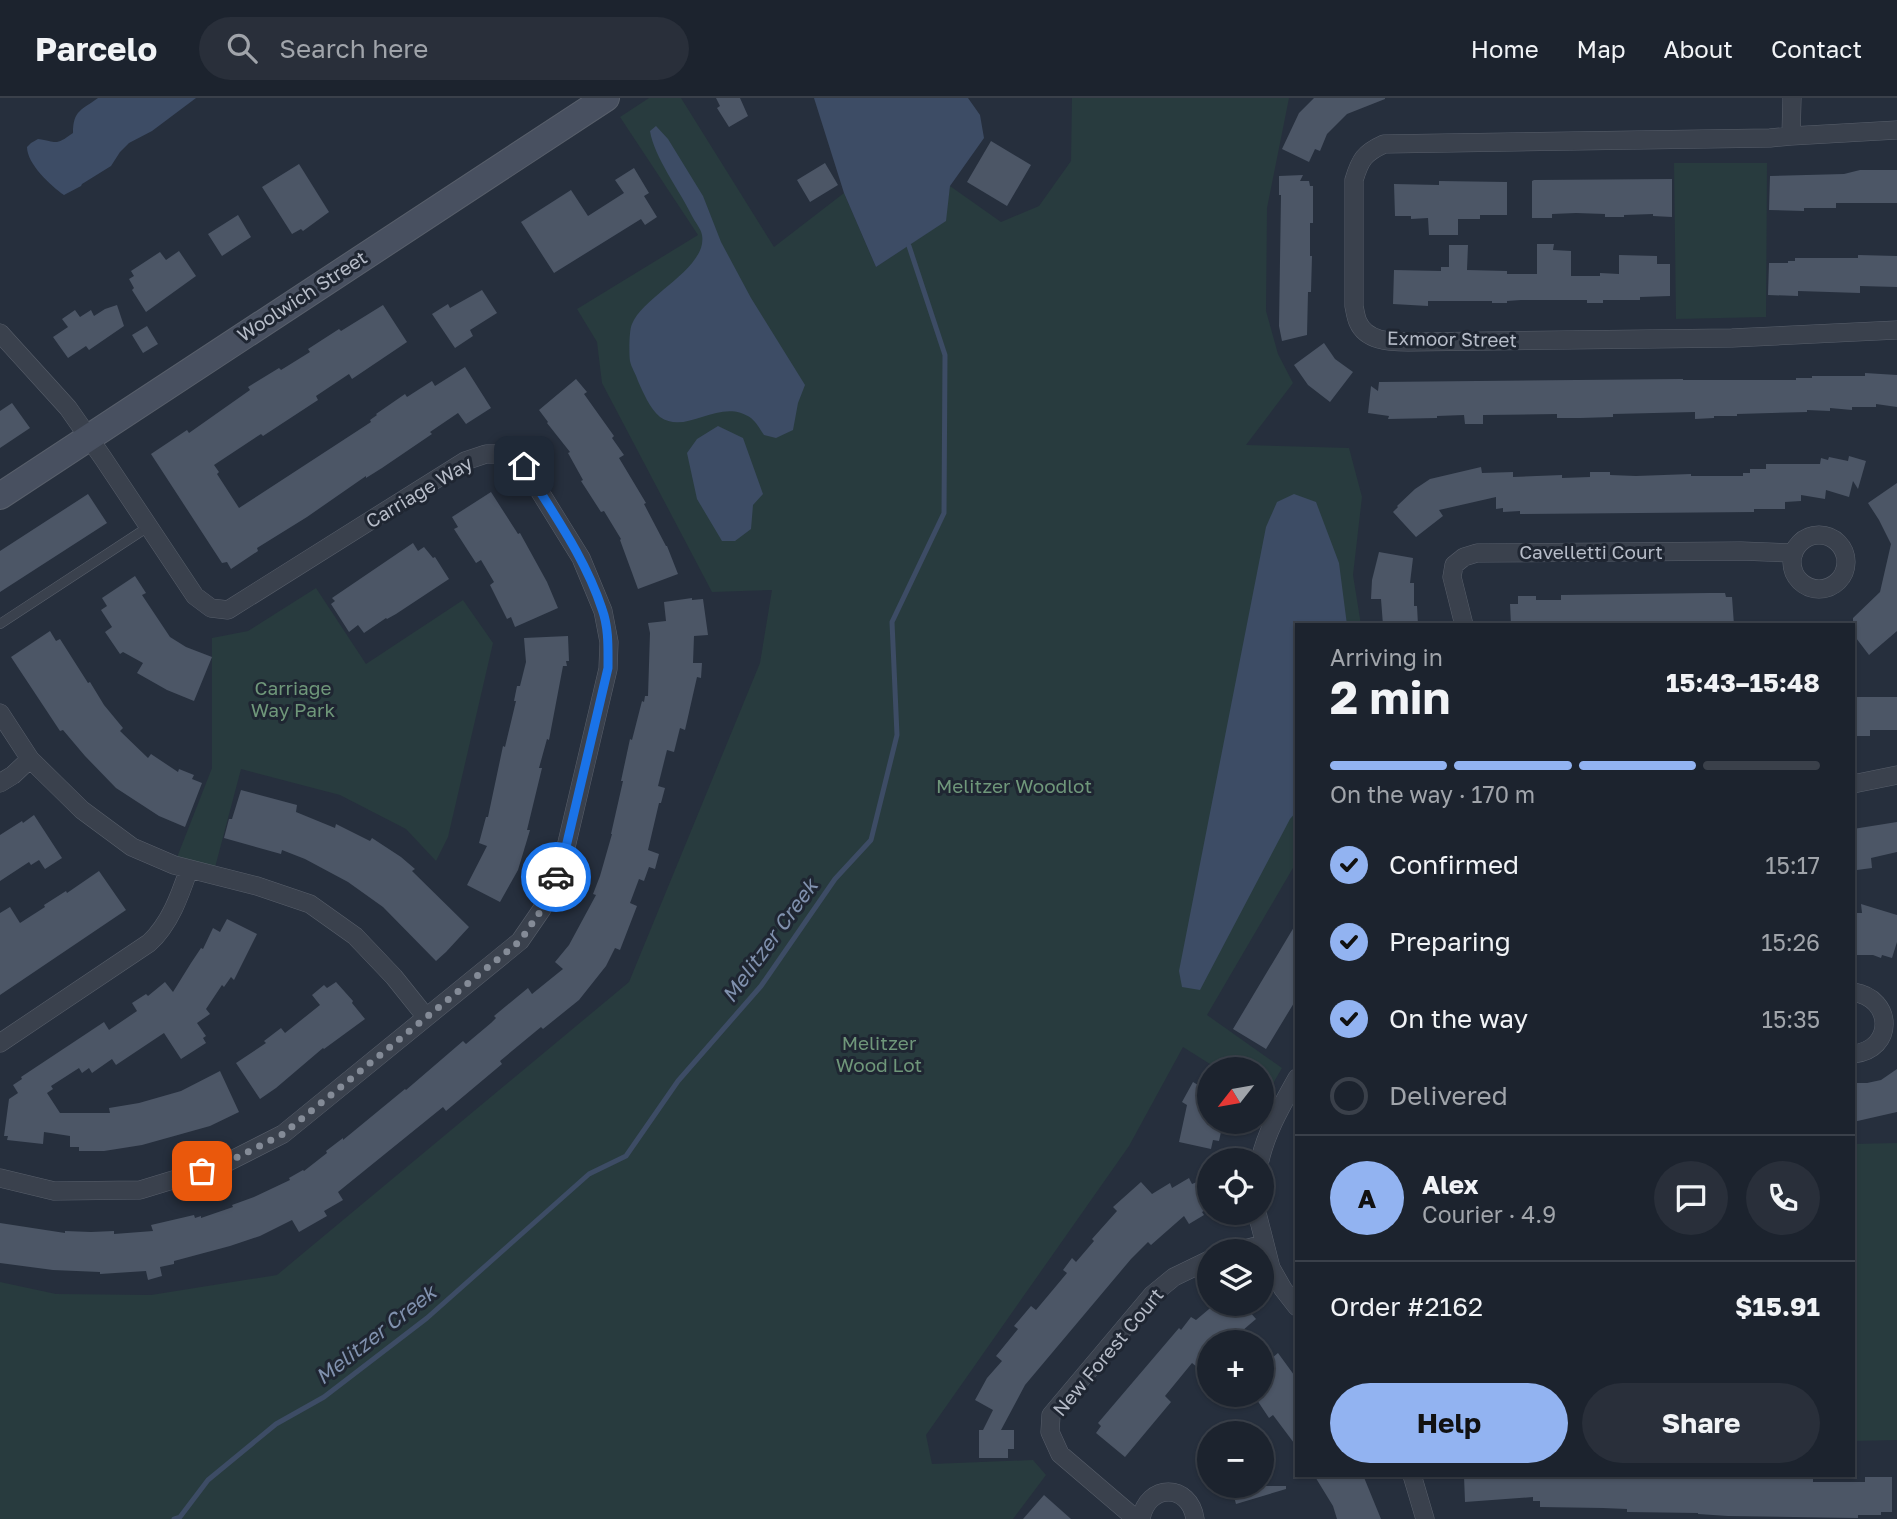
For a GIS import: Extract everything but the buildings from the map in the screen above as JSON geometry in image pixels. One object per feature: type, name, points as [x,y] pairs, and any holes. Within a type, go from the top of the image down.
[{"type":"street","name":"Woolwich Street","points":[[0,496],[606,98]]},
{"type":"street","points":[[1791,98],[1791,136]]},
{"type":"street","name":"Exmoor Street","points":[[1897,130],[1770,138],[1384,144],[1371,150],[1359,162],[1354,180],[1354,306],[1358,324],[1368,335],[1398,342],[1732,338],[1897,330]]},
{"type":"street","name":"Carriage Way","points":[[0,333],[68,408],[195,596],[211,608],[228,610],[465,461],[486,454],[508,454],[524,466],[580,558],[603,611],[609,642],[608,668],[562,864],[542,909],[520,941],[425,1017]]},
{"type":"street","name":"Cavelletti Court","points":[[1464,623],[1452,576],[1454,565],[1464,557],[1477,553],[1794,553]]},
{"type":"street","points":[[0,713],[30,759],[82,810],[132,846],[174,865],[257,886],[310,904],[355,936],[394,977],[425,1017],[283,1134],[222,1165],[140,1190],[54,1191],[0,1178]]},
{"type":"street","points":[[0,783],[30,759]]},
{"type":"street","points":[[1855,784],[1897,775]]},
{"type":"street","points":[[0,1043],[159,934],[181,895],[188,869]]},
{"type":"street","points":[[1855,992],[1873,999],[1882,1010],[1885,1021],[1879,1041],[1866,1051],[1855,1054]]},
{"type":"street","points":[[1263,1148],[1277,1113],[1295,1082]]},
{"type":"street","name":"New Forest Court","points":[[1195,1519],[1193,1509],[1185,1497],[1167,1492],[1150,1498],[1138,1519],[1060,1454],[1050,1432],[1051,1415],[1152,1294],[1174,1277],[1197,1266]]},
{"type":"street","points":[[1274,1273],[1295,1304]]},
{"type":"street","points":[[1413,1477],[1424,1519]]},
{"type":"lane","points":[[0,624],[148,527]]},
{"type":"green space","name":"Melitzer Woodlot","points":[[649,98],[681,98],[774,247],[844,193],[876,267],[945,221],[950,186],[1001,222],[1039,206],[1071,161],[1072,98],[1289,98],[1267,208],[1266,311],[1278,354],[1293,383],[1246,445],[1349,448],[1362,497],[1353,575],[1361,623],[1295,623],[1295,864],[1207,1015],[1266,1057],[1199,1057],[1183,1047],[1129,1146],[926,1435],[932,1464],[1033,1460],[1046,1475],[1013,1519],[0,1519],[0,1282],[56,1294],[151,1295],[277,1275],[629,982],[760,663],[772,590],[712,592],[602,383],[597,342],[577,309],[698,235],[620,117]]},
{"type":"green space","points":[[1674,163],[1767,163],[1766,317],[1676,319]]},
{"type":"green space","name":"Carriage Way Park","points":[[316,588],[366,664],[463,600],[493,643],[448,837],[436,861],[406,829],[340,795],[241,769],[213,875],[174,865],[212,768],[212,638],[248,631]]},
{"type":"green space","name":"Melitzer Woodlot","points":[[1274,1062],[1282,1068],[1274,1082]]},
{"type":"green space","points":[[1897,1143],[1897,1440],[1855,1441],[1855,1144]]},
{"type":"water","points":[[98,98],[196,98],[152,131],[129,143],[111,166],[64,195],[35,167],[27,147],[38,139],[56,142],[73,133],[77,115]]},
{"type":"water","points":[[814,98],[968,98],[980,115],[984,138],[950,186],[946,221],[876,267],[844,193]]},
{"type":"water","points":[[656,126],[668,139],[703,196],[721,242],[751,298],[805,385],[798,403],[793,430],[776,438],[764,435],[751,418],[739,412],[728,411],[692,420],[670,422],[653,410],[631,366],[629,348],[632,324],[649,302],[686,270],[701,247],[700,230],[652,141],[650,131]]},
{"type":"water","points":[[718,426],[743,438],[763,494],[753,505],[751,529],[735,541],[722,541],[697,499],[687,453],[697,439]]},
{"type":"water","points":[[1294,494],[1316,502],[1339,563],[1347,623],[1295,623],[1295,813],[1200,990],[1182,987],[1179,971],[1266,527],[1277,502]]},
{"type":"waterway","name":"Melitzer Creek","points":[[174,1519],[180,1517],[208,1480],[276,1424],[324,1397],[427,1318],[589,1174],[626,1156],[678,1081],[761,986],[835,879],[871,840],[897,735],[892,622],[944,513],[945,355],[909,246]]},
{"type":"way so far","points":[[202,1171],[222,1165],[283,1134],[520,941],[542,909],[556,877]]},
{"type":"route","points":[[524,466],[580,558],[603,611],[609,642],[608,668],[562,864],[556,877]]},
{"type":"park label","name":"Melitzer Wood Lot","points":[[879,1054]]}]
